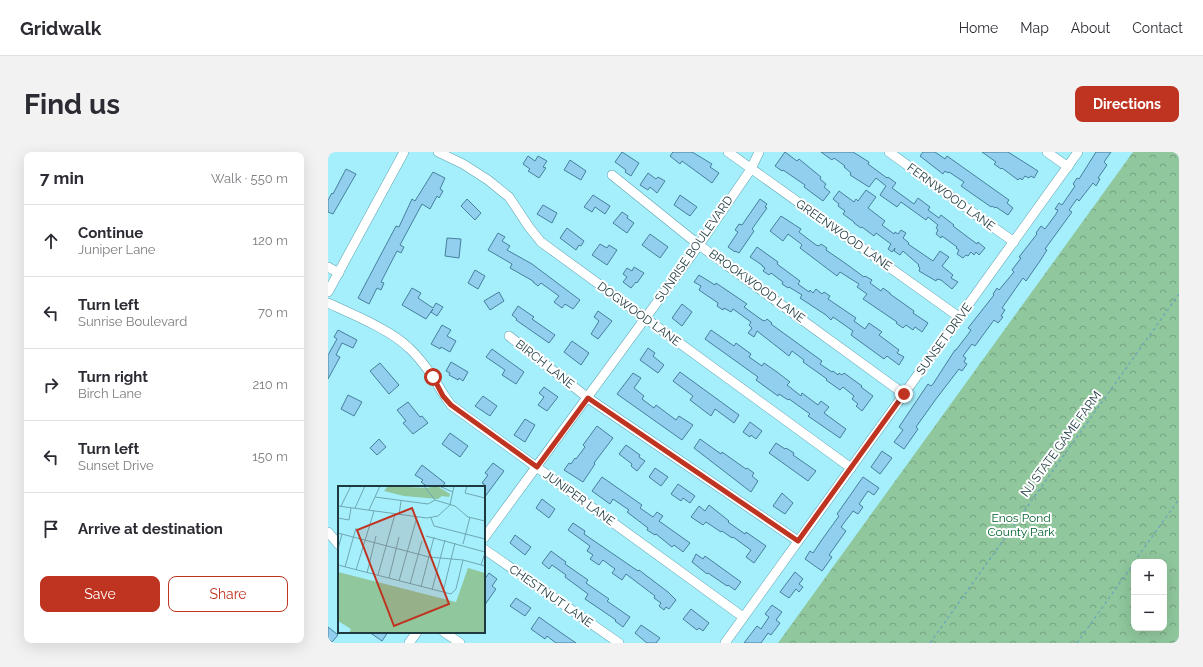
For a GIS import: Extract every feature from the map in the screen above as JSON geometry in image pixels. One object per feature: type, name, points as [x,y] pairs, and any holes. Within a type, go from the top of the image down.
[{"type":"street","points":[[328,292],[404,152]]},
{"type":"street","name":"DOGWOOD LANE","points":[[438,152],[463,164],[504,192],[541,242],[851,468]]},
{"type":"street","name":"GREENWOOD LANE","points":[[728,152],[959,317]]},
{"type":"street","name":"SUNRISE BOULEVARD","points":[[485,537],[700,245],[751,169],[759,152]]},
{"type":"street","name":"FERNWOOD LANE","points":[[889,152],[1014,242]]},
{"type":"street","points":[[1048,152],[1068,166]]},
{"type":"street","name":"SUNSET DRIVE","points":[[725,643],[1078,152]]},
{"type":"street","name":"BROOKWOOD LANE","points":[[612,175],[700,245],[904,394]]},
{"type":"street","points":[[328,267],[339,273]]},
{"type":"street","name":"JUNIPER LANE","points":[[328,303],[397,338],[420,360],[433,377],[443,396],[451,405],[743,617]]},
{"type":"street","name":"BIRCH LANE","points":[[509,336],[588,398],[798,541]]},
{"type":"street","points":[[328,532],[338,544]]},
{"type":"street","name":"CHESTNUT LANE","points":[[485,550],[619,643]]},
{"type":"street","points":[[409,643],[416,633]]},
{"type":"street","points":[[445,633],[460,643]]},
{"type":"path","name":"NJ STATE GAME FARM","points":[[930,643],[1179,294]]},
{"type":"path","points":[[1136,559],[1179,499]]},
{"type":"path","points":[[1077,643],[1131,566]]},
{"type":"green space","name":"Enos Pond County Park","points":[[1133,152],[1179,152],[1179,643],[778,643]]},
{"type":"building","points":[[622,152],[639,163],[631,176],[625,172],[626,170],[615,162]]},
{"type":"building","points":[[673,152],[692,152],[712,164],[710,167],[719,173],[712,183],[682,161],[680,164],[670,156]]},
{"type":"building","points":[[785,152],[797,161],[799,159],[821,177],[820,179],[826,184],[824,187],[830,192],[823,201],[804,187],[805,185],[775,166]]},
{"type":"building","points":[[821,152],[853,152],[869,162],[868,164],[896,183],[892,188],[914,204],[918,198],[930,207],[928,210],[939,218],[941,215],[977,244],[978,242],[985,248],[979,255],[976,252],[974,255],[971,252],[968,256],[966,255],[963,258],[957,254],[959,250],[956,248],[957,247],[942,236],[941,238],[936,234],[938,230],[936,228],[938,225],[928,217],[926,220],[901,202],[897,207],[880,195],[886,186],[876,178],[869,187],[850,175],[851,173],[844,167],[845,166],[834,158],[832,160]]},
{"type":"building","points":[[923,152],[935,152],[945,159],[947,156],[1009,200],[1007,203],[1013,208],[1008,215],[996,207],[991,207],[961,186],[964,182],[949,172],[948,173],[945,171],[943,174],[920,156]]},
{"type":"building","points":[[982,152],[1008,152],[1038,171],[1034,178],[1031,176],[1029,178],[1025,176],[1022,180],[1020,178],[1018,180],[994,164],[996,162]]},
{"type":"building","points":[[1096,152],[1111,152],[1104,162],[1107,165],[1098,178],[1100,179],[1096,186],[1093,183],[1079,201],[1077,199],[1069,210],[1072,212],[1045,249],[1047,250],[1040,261],[1026,281],[1023,278],[1002,308],[1005,310],[1001,316],[1003,317],[998,323],[994,320],[975,346],[972,344],[963,356],[966,358],[964,362],[967,364],[962,371],[959,369],[936,399],[916,427],[918,429],[904,449],[894,442],[903,430],[899,427],[928,384],[931,386],[933,384],[955,350],[969,333],[971,330],[968,328],[994,295],[993,294],[997,288],[999,290],[1014,272],[1012,270],[1021,258],[1019,257],[1037,234],[1036,233],[1041,226],[1045,229],[1056,214],[1058,210],[1055,209],[1059,203],[1062,205],[1075,186],[1073,184],[1077,178],[1079,179]]},
{"type":"building","points":[[528,156],[535,161],[538,156],[547,161],[543,167],[546,168],[539,178],[528,171],[530,169],[523,164]]},
{"type":"building","points":[[570,160],[586,171],[581,180],[564,170]]},
{"type":"building","points":[[346,169],[356,174],[333,214],[328,212],[328,200],[332,193],[333,194]]},
{"type":"building","points":[[433,172],[445,178],[440,189],[443,191],[439,198],[437,196],[430,209],[422,204],[400,245],[404,247],[401,253],[397,251],[381,282],[384,283],[381,290],[377,288],[369,304],[358,298],[396,226],[399,227],[412,199],[415,201]]},
{"type":"building","points":[[648,173],[656,179],[658,177],[665,181],[657,193],[650,187],[648,190],[640,185]]},
{"type":"building","points":[[866,190],[876,197],[868,208],[885,221],[882,225],[894,234],[895,232],[898,234],[901,230],[906,233],[903,238],[909,243],[908,244],[933,261],[940,251],[949,257],[942,266],[953,275],[951,278],[958,282],[952,289],[941,280],[937,279],[936,281],[919,271],[919,265],[903,251],[900,255],[894,251],[895,248],[892,252],[888,249],[891,244],[876,233],[874,236],[854,223],[843,214],[845,211],[838,206],[839,204],[833,199],[839,191],[854,202],[856,199],[858,201]]},
{"type":"building","points":[[593,195],[610,206],[605,214],[595,207],[592,212],[584,207]]},
{"type":"building","points":[[680,195],[697,207],[690,216],[674,205]]},
{"type":"building","points":[[467,199],[481,213],[475,220],[461,206]]},
{"type":"building","points":[[760,199],[767,204],[765,207],[767,208],[752,229],[754,231],[739,253],[735,252],[728,247],[738,232],[735,230],[739,224],[742,225]]},
{"type":"building","points":[[543,205],[557,213],[552,223],[537,214]]},
{"type":"building","points":[[622,212],[634,223],[627,233],[613,223]]},
{"type":"building","points":[[781,216],[801,229],[799,232],[816,245],[819,246],[821,244],[827,248],[826,250],[864,277],[865,276],[872,280],[870,283],[881,291],[883,288],[914,311],[913,313],[928,323],[922,332],[915,327],[913,330],[906,325],[903,328],[896,323],[897,322],[863,299],[867,294],[857,287],[859,284],[840,272],[837,276],[800,248],[802,245],[788,234],[783,241],[770,231]]},
{"type":"building","points":[[567,228],[584,241],[576,250],[560,238]]},
{"type":"building","points":[[498,233],[505,237],[502,241],[510,246],[507,250],[532,264],[580,300],[573,309],[565,304],[562,308],[554,302],[559,296],[541,283],[538,286],[533,281],[510,268],[512,264],[488,250]]},
{"type":"building","points":[[650,234],[668,247],[660,258],[642,245]]},
{"type":"building","points":[[447,238],[461,239],[459,258],[445,256]]},
{"type":"building","points":[[600,244],[607,248],[609,245],[617,250],[607,265],[592,255]]},
{"type":"building","points":[[757,247],[778,262],[777,264],[800,281],[798,284],[809,292],[810,290],[813,293],[816,289],[822,294],[824,292],[830,296],[828,299],[856,318],[854,321],[865,329],[869,323],[882,332],[879,335],[899,350],[897,353],[904,357],[899,365],[887,356],[884,359],[851,335],[853,331],[833,317],[831,320],[800,298],[802,295],[782,284],[783,282],[771,273],[769,275],[763,271],[765,268],[750,257]]},
{"type":"building","points":[[634,267],[644,273],[637,283],[636,282],[631,288],[623,282],[627,277],[623,274],[627,268],[632,271]]},
{"type":"building","points":[[475,270],[485,276],[478,289],[468,283]]},
{"type":"building","points":[[699,275],[715,285],[716,283],[747,304],[744,307],[762,320],[765,321],[767,319],[772,323],[771,324],[822,361],[820,364],[838,375],[839,373],[842,375],[844,373],[862,386],[861,387],[873,396],[862,411],[856,406],[858,404],[852,399],[854,396],[843,387],[840,390],[826,380],[827,379],[803,362],[804,360],[792,351],[789,356],[757,331],[754,337],[748,333],[752,328],[749,325],[751,322],[733,309],[731,312],[724,308],[723,310],[717,306],[718,303],[699,290],[701,286],[694,282]]},
{"type":"building","points":[[412,288],[421,293],[418,298],[433,308],[436,303],[443,307],[437,316],[431,312],[433,309],[426,319],[402,305]]},
{"type":"building","points":[[499,292],[504,301],[490,310],[484,301]]},
{"type":"building","points":[[682,304],[692,312],[682,326],[672,318]]},
{"type":"building","points":[[518,306],[534,317],[532,319],[555,335],[549,343],[516,320],[517,319],[512,315]]},
{"type":"building","points":[[598,311],[612,321],[598,339],[591,334],[599,321],[594,317]]},
{"type":"building","points":[[442,325],[451,330],[447,336],[456,341],[450,352],[431,344]]},
{"type":"building","points":[[338,330],[357,340],[353,348],[342,343],[336,355],[340,357],[328,379],[328,355],[337,339],[334,337]]},
{"type":"building","points":[[711,330],[734,346],[736,343],[751,354],[749,357],[762,366],[764,363],[777,372],[790,382],[787,385],[801,396],[802,393],[818,405],[821,401],[829,407],[824,413],[846,429],[840,438],[808,416],[810,414],[789,399],[788,400],[779,394],[778,396],[756,380],[758,377],[705,339]]},
{"type":"building","points":[[572,341],[589,353],[581,365],[564,352]]},
{"type":"building","points":[[648,348],[655,353],[653,356],[664,365],[658,373],[640,360]]},
{"type":"building","points":[[492,349],[524,372],[516,384],[502,375],[505,370],[486,357]]},
{"type":"building","points":[[451,362],[468,372],[463,381],[449,375],[450,373],[446,371]]},
{"type":"building","points":[[380,363],[399,385],[389,394],[370,371]]},
{"type":"building","points":[[680,372],[739,415],[734,423],[715,409],[711,416],[690,400],[693,396],[673,381]]},
{"type":"building","points":[[633,373],[641,378],[634,388],[644,396],[642,399],[654,408],[656,405],[676,420],[679,416],[693,425],[682,440],[617,394]]},
{"type":"building","points":[[544,387],[558,397],[547,411],[538,405],[544,397],[539,393]]},
{"type":"building","points":[[348,395],[362,402],[354,416],[341,409]]},
{"type":"building","points":[[483,396],[497,406],[490,416],[475,406]]},
{"type":"building","points":[[408,402],[420,417],[422,416],[428,423],[413,434],[403,423],[406,421],[397,410]]},
{"type":"building","points":[[525,419],[535,425],[525,442],[514,435]]},
{"type":"building","points":[[750,422],[762,431],[756,439],[743,432]]},
{"type":"building","points":[[597,426],[613,438],[594,463],[595,464],[583,482],[564,470],[569,463],[571,464],[575,458],[576,459],[585,447],[583,445]]},
{"type":"building","points":[[450,433],[468,446],[460,457],[442,444]]},
{"type":"building","points":[[379,439],[386,447],[377,455],[370,448]]},
{"type":"building","points":[[700,439],[721,454],[722,452],[754,473],[752,476],[758,481],[751,492],[694,448]]},
{"type":"building","points":[[776,443],[794,453],[793,455],[816,471],[808,481],[769,453]]},
{"type":"building","points":[[626,445],[640,455],[639,457],[645,461],[637,471],[631,466],[632,464],[619,454]]},
{"type":"building","points":[[882,451],[892,458],[880,474],[871,467]]},
{"type":"building","points":[[493,463],[504,471],[485,497],[485,486],[482,483],[488,475],[485,473]]},
{"type":"building","points":[[422,465],[445,483],[443,486],[427,486],[421,482],[423,480],[415,475]]},
{"type":"building","points":[[655,468],[668,477],[661,486],[649,477]]},
{"type":"building","points":[[602,477],[642,505],[640,508],[653,517],[657,512],[663,516],[659,521],[690,543],[683,552],[674,545],[672,547],[656,534],[655,535],[647,530],[648,528],[627,512],[629,510],[613,499],[610,504],[592,491]]},
{"type":"building","points":[[863,477],[879,488],[874,495],[868,491],[859,504],[863,507],[858,514],[853,511],[841,527],[846,531],[829,555],[832,557],[822,571],[805,559],[810,551],[813,553],[839,516],[837,514]]},
{"type":"building","points":[[678,484],[695,496],[690,503],[683,498],[681,501],[671,494]]},
{"type":"building","points":[[782,493],[793,503],[785,514],[773,506]]},
{"type":"building","points":[[542,499],[555,509],[549,518],[536,508]]},
{"type":"building","points":[[709,505],[729,521],[728,522],[766,546],[754,563],[746,557],[751,550],[733,537],[732,538],[722,531],[721,532],[706,522],[703,525],[691,517],[699,506],[705,511]]},
{"type":"building","points":[[573,523],[585,531],[584,534],[638,571],[639,570],[668,592],[676,600],[669,609],[666,607],[664,610],[659,606],[661,603],[654,598],[655,596],[626,574],[622,580],[612,573],[615,569],[603,560],[599,565],[590,559],[593,555],[587,551],[590,546],[568,530]]},
{"type":"building","points":[[515,535],[531,547],[525,555],[510,543]]},
{"type":"building","points":[[551,551],[566,562],[565,564],[588,580],[586,583],[609,599],[607,601],[630,617],[623,627],[615,621],[616,620],[585,599],[588,594],[565,577],[566,575],[552,565],[549,569],[542,563]]},
{"type":"building","points":[[696,554],[703,559],[705,556],[741,582],[735,590],[708,573],[707,574],[692,562]]},
{"type":"building","points":[[795,572],[803,579],[799,584],[803,587],[799,592],[796,589],[789,598],[780,592]]},
{"type":"building","points":[[489,573],[497,579],[492,586],[496,589],[485,605],[485,579]]},
{"type":"building","points":[[516,598],[531,608],[525,616],[510,606]]},
{"type":"building","points":[[772,605],[782,612],[776,620],[780,623],[771,635],[768,633],[761,643],[744,643],[757,626],[761,629],[769,617],[765,614]]},
{"type":"building","points":[[691,609],[709,623],[703,631],[699,628],[697,630],[683,619]]},
{"type":"building","points":[[539,617],[576,643],[556,643],[547,636],[545,639],[531,629]]},
{"type":"building","points":[[641,625],[660,638],[656,643],[647,643],[635,633]]},
{"type":"building","points":[[328,627],[338,635],[332,642],[328,639]]},
{"type":"building","points":[[370,633],[387,633],[382,641]]},
{"type":"route","points":[[433,377],[443,396],[451,405],[464,416],[537,467],[588,398],[798,541],[904,394]]}]
